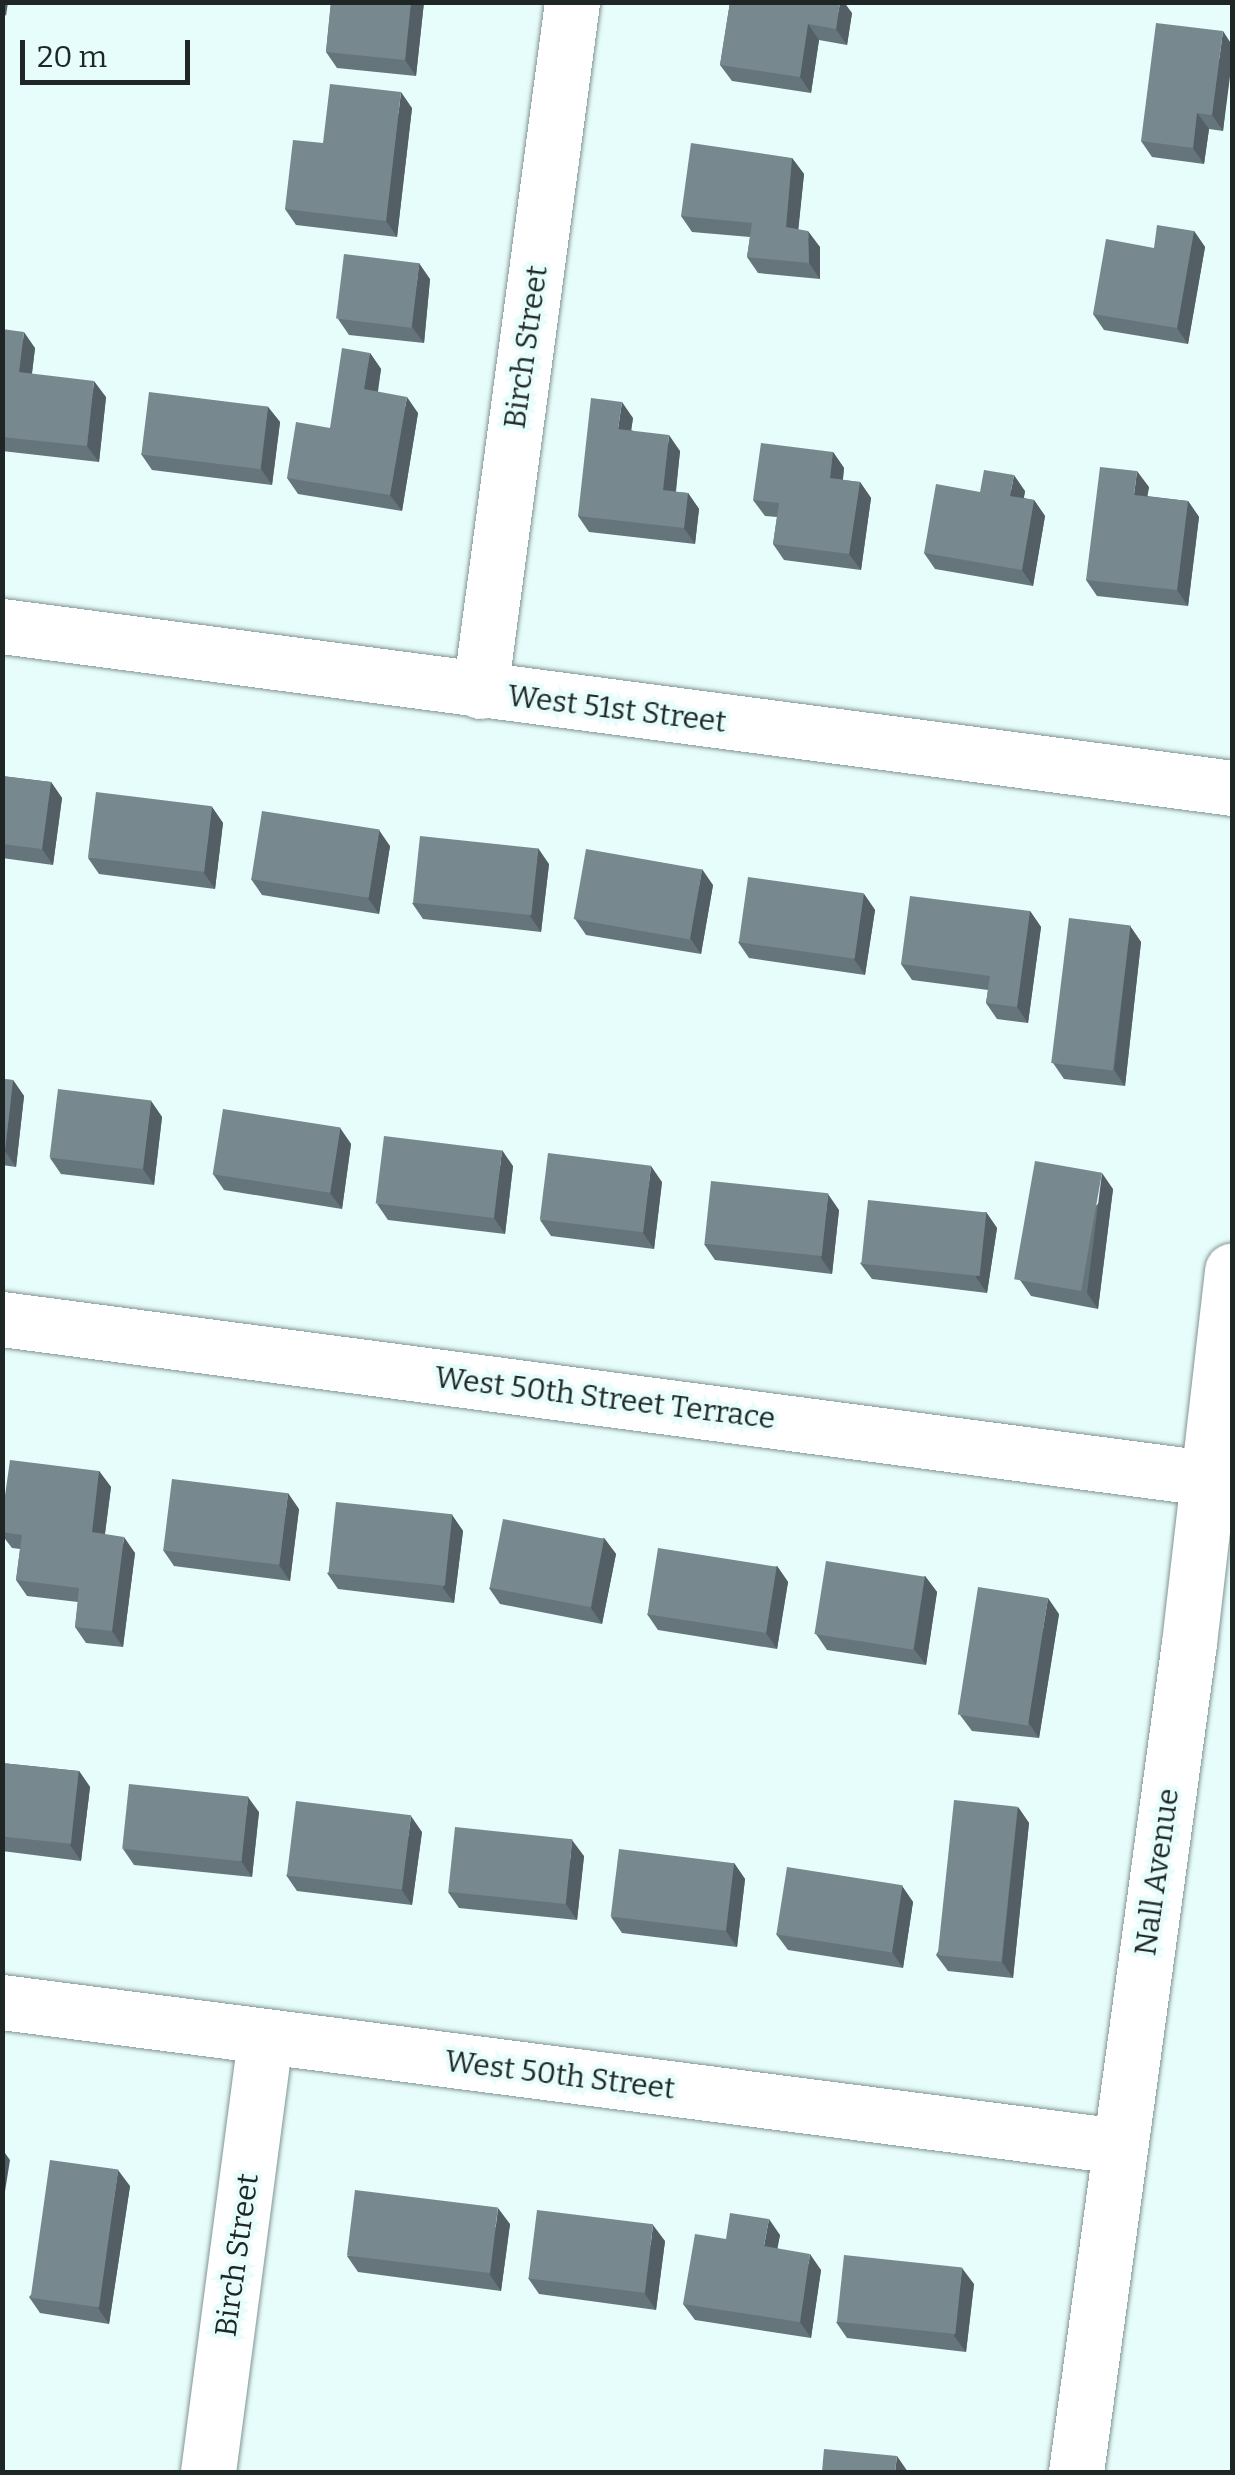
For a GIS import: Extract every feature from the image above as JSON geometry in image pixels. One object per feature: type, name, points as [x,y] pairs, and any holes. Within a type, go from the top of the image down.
[{"type":"street","name":"Birch Street","points":[[480,691],[572,2]]},
{"type":"street","name":"West 51st Street","points":[[2,626],[1232,788]]},
{"type":"street","name":"Nall Avenue","points":[[1076,2472],[1118,2146],[1210,1646],[1207,1478],[1232,1270]]},
{"type":"street","name":"West 50th Street Terrace","points":[[2,1319],[1207,1478]]},
{"type":"street","name":"West 50th Street","points":[[2,2002],[1118,2146]]},
{"type":"street","name":"Birch Street","points":[[208,2472],[266,2038]]},
{"type":"building","points":[[331,2],[411,2],[405,60],[326,52]]},
{"type":"building","points":[[730,2],[840,2],[836,29],[808,24],[800,77],[720,65]]},
{"type":"building","points":[[1156,23],[1223,31],[1212,115],[1197,113],[1193,148],[1141,141]]},
{"type":"building","points":[[330,84],[401,92],[386,221],[285,209],[293,140],[323,143]]},
{"type":"building","points":[[691,143],[792,158],[786,227],[808,231],[809,263],[747,257],[752,223],[681,216]]},
{"type":"building","points":[[1157,225],[1194,231],[1177,328],[1093,314],[1106,239],[1154,248]]},
{"type":"building","points":[[344,254],[419,263],[412,328],[336,319]]},
{"type":"building","points":[[2,329],[24,332],[19,372],[94,381],[87,446],[2,437]]},
{"type":"building","points":[[342,348],[370,353],[364,389],[407,397],[390,495],[287,478],[296,422],[330,428]]},
{"type":"building","points":[[149,392],[268,407],[260,469],[141,455]]},
{"type":"building","points":[[591,398],[622,402],[618,429],[669,435],[663,490],[688,493],[684,528],[578,516]]},
{"type":"building","points":[[761,443],[833,452],[830,478],[860,482],[849,554],[773,544],[779,503],[753,500]]},
{"type":"building","points":[[1100,467],[1137,471],[1134,495],[1188,501],[1177,590],[1086,580]]},
{"type":"building","points":[[984,470],[1014,475],[1010,496],[1034,500],[1022,570],[924,553],[936,484],[980,492]]},
{"type":"building","points":[[2,776],[51,782],[42,849],[2,844]]},
{"type":"building","points":[[96,792],[212,806],[204,872],[88,858]]},
{"type":"building","points":[[262,811],[380,830],[369,898],[251,879]]},
{"type":"building","points":[[420,836],[538,848],[531,915],[413,903]]},
{"type":"building","points":[[586,849],[702,869],[690,939],[574,919]]},
{"type":"building","points":[[748,877],[864,893],[855,959],[739,942]]},
{"type":"building","points":[[910,896],[1030,911],[1017,1007],[986,1003],[990,976],[901,964]]},
{"type":"building","points":[[1069,918],[1131,926],[1113,1070],[1051,1063]]},
{"type":"building","points":[[2,1079],[13,1080],[5,1151],[2,1150]]},
{"type":"building","points":[[58,1089],[151,1100],[143,1169],[50,1157]]},
{"type":"building","points":[[223,1109],[341,1128],[330,1193],[213,1174]]},
{"type":"building","points":[[384,1136],[502,1151],[494,1218],[376,1203]]},
{"type":"building","points":[[548,1153],[651,1166],[643,1232],[540,1220]]},
{"type":"building","points":[[1035,1161],[1102,1173],[1081,1291],[1014,1279]]},
{"type":"building","points":[[711,1181],[828,1193],[822,1256],[704,1244]]},
{"type":"building","points":[[868,1200],[986,1212],[980,1276],[861,1264]]},
{"type":"building","points":[[10,1460],[99,1471],[92,1532],[124,1537],[112,1631],[75,1627],[79,1588],[16,1580],[22,1535],[2,1532]]},
{"type":"building","points":[[172,1479],[288,1493],[279,1565],[163,1550]]},
{"type":"building","points":[[336,1502],[452,1514],[445,1586],[328,1574]]},
{"type":"building","points":[[503,1519],[604,1539],[591,1607],[490,1588]]},
{"type":"building","points":[[658,1548],[777,1567],[766,1633],[648,1614]]},
{"type":"building","points":[[826,1561],[925,1577],[913,1650],[814,1634]]},
{"type":"building","points":[[978,1587],[1048,1598],[1028,1726],[958,1714]]},
{"type":"building","points":[[2,1763],[79,1771],[71,1844],[2,1836]]},
{"type":"building","points":[[129,1784],[248,1797],[242,1861],[122,1849]]},
{"type":"building","points":[[954,1800],[1018,1807],[1001,1962],[938,1955]]},
{"type":"building","points":[[296,1801],[411,1815],[402,1890],[287,1875]]},
{"type":"building","points":[[455,1827],[572,1839],[566,1904],[448,1892]]},
{"type":"building","points":[[619,1849],[734,1863],[726,1931],[611,1916]]},
{"type":"building","points":[[787,1867],[903,1885],[892,1952],[776,1934]]},
{"type":"building","points":[[50,2160],[118,2170],[99,2307],[31,2298]]},
{"type":"building","points":[[355,2190],[498,2208],[490,2273],[347,2256]]},
{"type":"building","points":[[537,2210],[653,2224],[645,2293],[529,2278]]},
{"type":"building","points":[[730,2213],[769,2219],[764,2246],[810,2254],[800,2322],[683,2304],[695,2234],[726,2239]]},
{"type":"building","points":[[844,2255],[962,2267],[955,2334],[837,2322]]},
{"type":"building","points":[[824,2449],[897,2456],[895,2472],[822,2472]]}]
